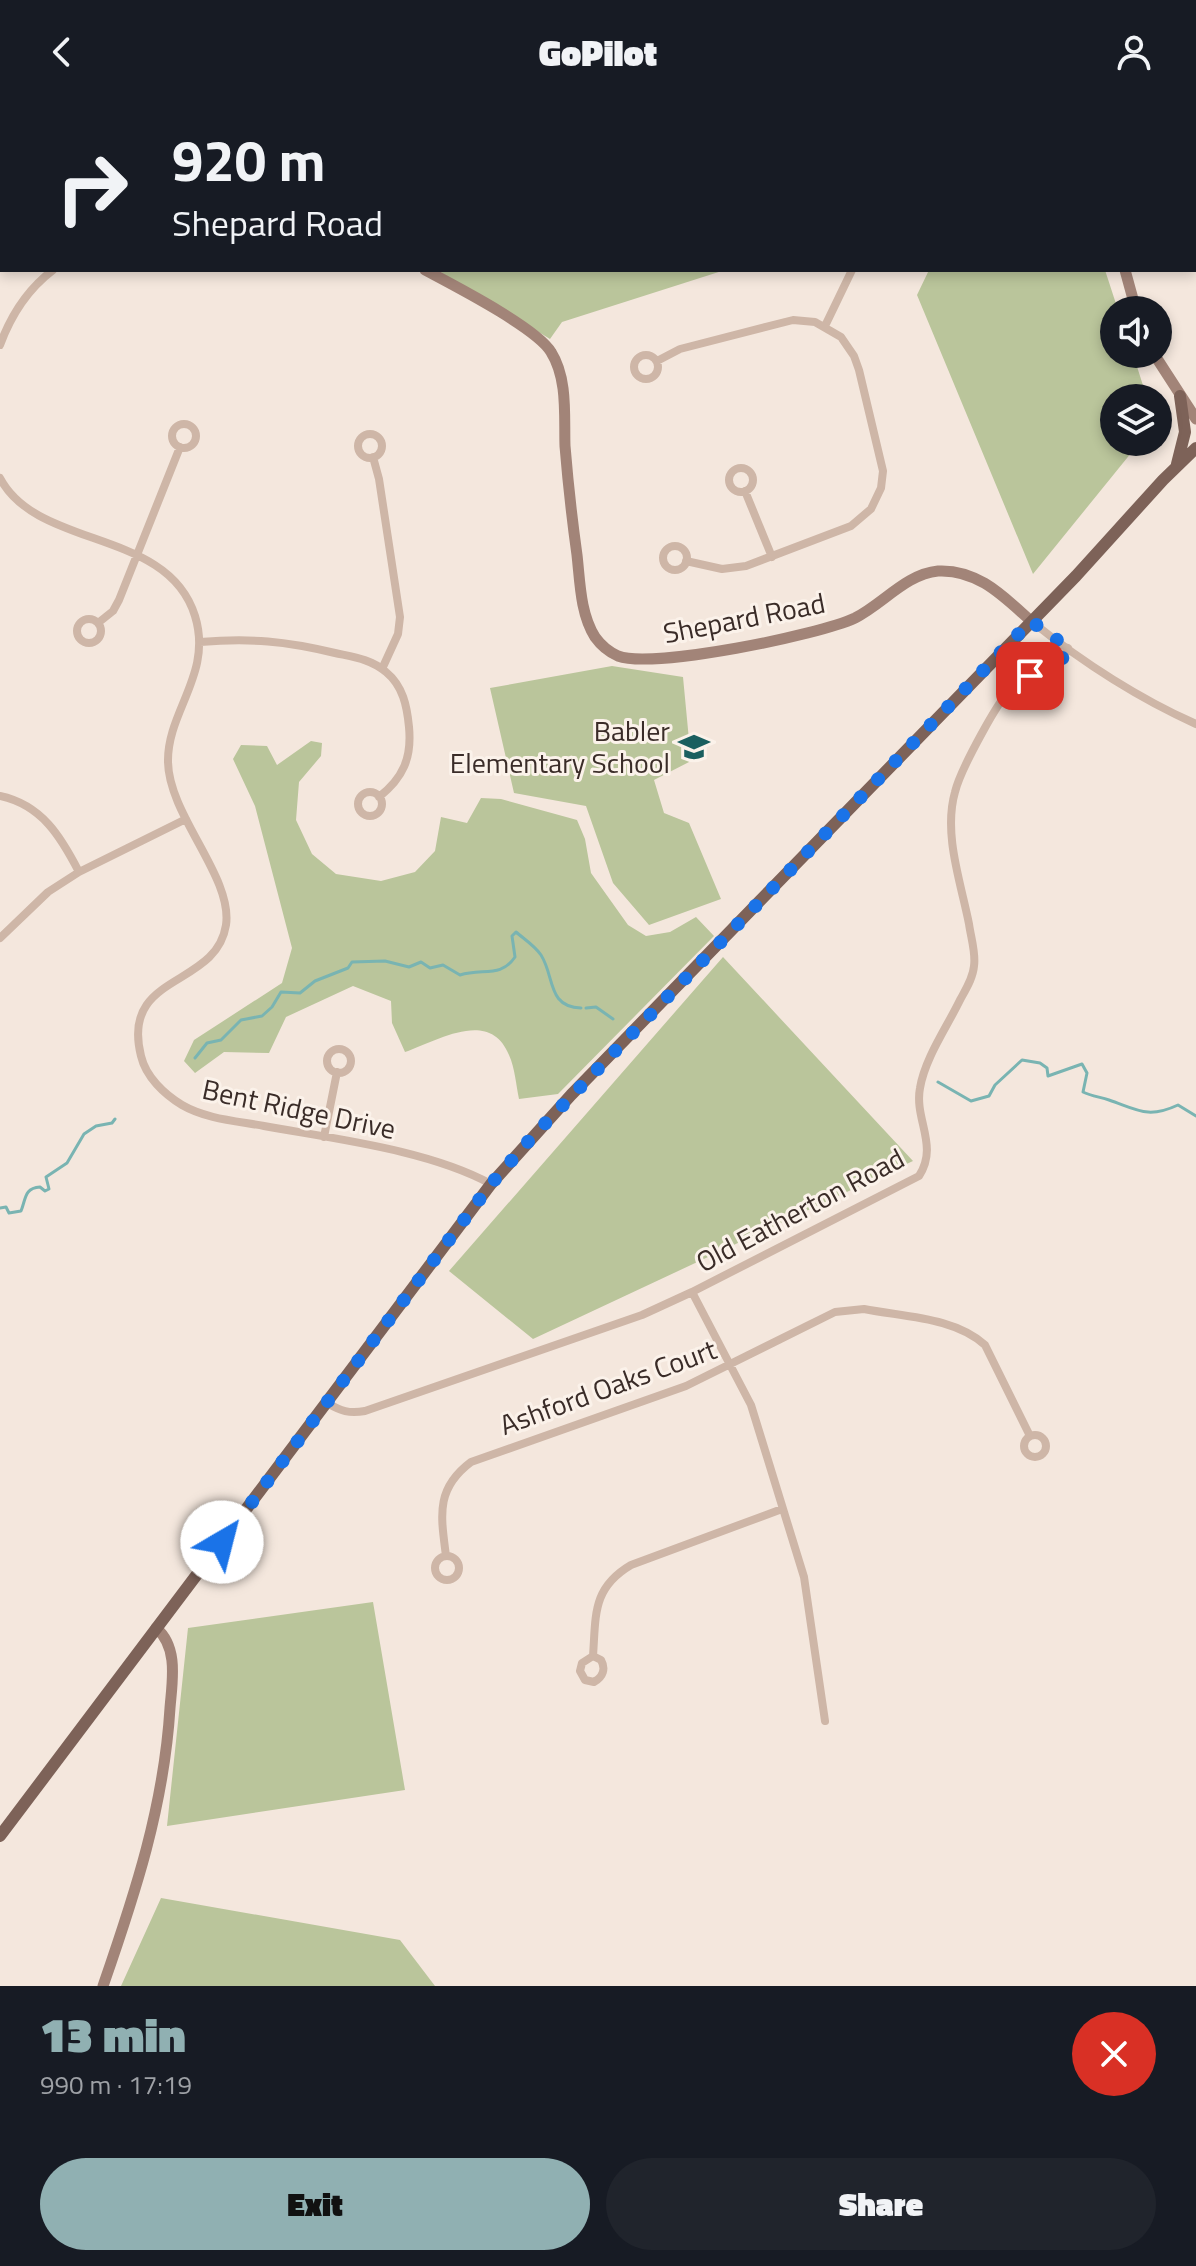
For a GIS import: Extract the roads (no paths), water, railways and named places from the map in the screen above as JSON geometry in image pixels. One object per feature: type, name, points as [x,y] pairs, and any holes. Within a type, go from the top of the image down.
[{"type":"main road","points":[[1177,466],[1185,432],[1180,396]]},
{"type":"main road","points":[[1180,396],[1196,404]]},
{"type":"main road","points":[[0,1836],[491,1184],[641,1022],[1196,448]]},
{"type":"street","points":[[0,345],[19,307],[37,283],[51,272]]},
{"type":"street","name":"Shepard Road","points":[[428,272],[529,330],[551,350],[561,379],[567,479],[583,606],[594,636],[612,652],[631,659],[668,659],[826,628],[858,616],[898,587],[924,574],[938,571],[968,574],[982,580],[1068,648],[1142,696],[1196,724]]},
{"type":"street","points":[[825,326],[851,272]]},
{"type":"street","points":[[1126,272],[1132,296]]},
{"type":"street","points":[[657,361],[680,349],[784,322],[804,320],[825,326],[841,337],[854,356],[883,463],[881,488],[871,509],[858,522],[746,566],[722,569],[686,561]]},
{"type":"street","points":[[1163,368],[1196,419]]},
{"type":"street","points":[[98,623],[113,611],[180,447]]},
{"type":"street","points":[[373,457],[400,617],[398,634],[382,669]]},
{"type":"street","name":"Bent Ridge Drive","points":[[0,478],[16,500],[33,513],[161,569],[186,596],[195,616],[200,642],[199,661],[170,745],[168,761],[171,785],[225,903],[225,929],[210,958],[168,983],[146,1006],[137,1036],[144,1067],[167,1095],[201,1114],[447,1164],[491,1184]]},
{"type":"street","points":[[745,491],[772,557]]},
{"type":"street","points":[[200,642],[246,639],[288,642],[366,660],[382,669],[399,687],[404,698],[410,742],[402,773],[395,784],[379,797]]},
{"type":"street","name":"Old Eatherton Road","points":[[327,1403],[342,1412],[352,1414],[365,1411],[642,1315],[912,1181],[924,1167],[928,1149],[919,1103],[922,1079],[974,969],[973,946],[952,834],[955,791],[981,736],[1013,685],[1023,677],[1049,675],[1059,667],[1068,648]]},
{"type":"street","points":[[0,796],[22,804],[49,823],[61,838],[79,872]]},
{"type":"street","points":[[0,938],[48,892],[79,872],[186,819]]},
{"type":"street","points":[[324,1137],[337,1072]]},
{"type":"street","points":[[692,1292],[751,1405],[804,1577],[825,1721]]},
{"type":"street","name":"Ashford Oaks Court","points":[[446,1556],[441,1519],[444,1497],[454,1476],[471,1462],[686,1386],[835,1312],[864,1309],[956,1327],[974,1335],[985,1345],[1030,1436]]},
{"type":"street","points":[[593,1656],[599,1599],[618,1572],[782,1509]]},
{"type":"street","points":[[103,1986],[128,1914],[162,1792],[172,1659],[165,1635],[156,1628]]},
{"type":"waterway","points":[[195,1058],[207,1043],[221,1040],[241,1020],[262,1016],[281,992],[300,993],[315,981],[348,968],[352,962],[385,961],[409,967],[421,962],[430,968],[443,965],[460,975],[498,970],[510,964],[515,957],[512,936],[516,932],[541,955],[557,997],[570,1006],[581,1008]]},
{"type":"waterway","points":[[586,1008],[596,1007],[613,1019]]},
{"type":"waterway","points":[[938,1082],[971,1101],[989,1096],[995,1085],[1022,1060],[1040,1063],[1047,1068],[1048,1076],[1082,1064],[1087,1073],[1083,1092],[1143,1112],[1159,1112],[1178,1105],[1196,1116]]},
{"type":"waterway","points":[[0,1208],[6,1207],[9,1213],[21,1211],[31,1189],[49,1189],[46,1177],[67,1163],[84,1134],[115,1119]]},
{"type":"place","name":"Babler Elementary School","points":[[694,747]]}]
